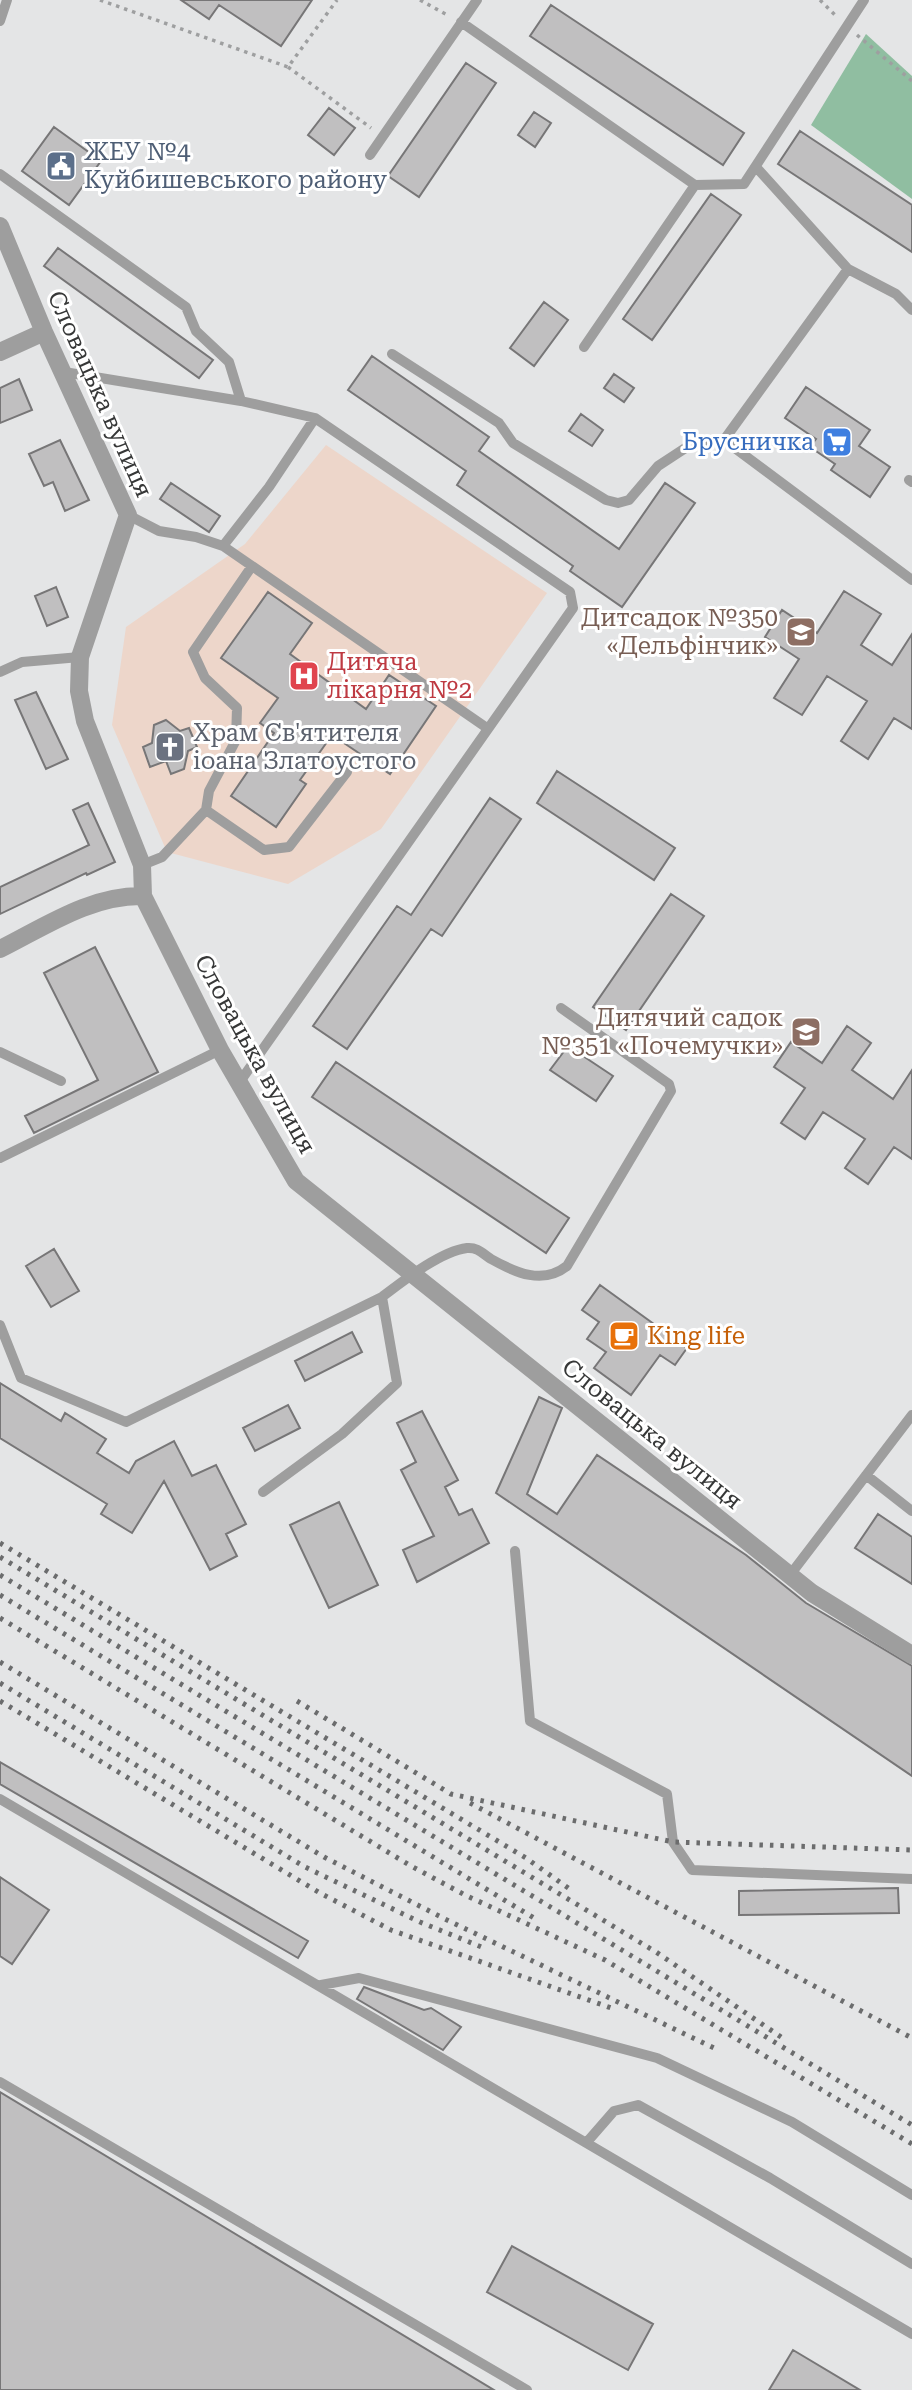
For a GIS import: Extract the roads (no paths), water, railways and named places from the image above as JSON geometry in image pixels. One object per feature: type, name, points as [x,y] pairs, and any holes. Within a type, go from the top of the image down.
[{"type":"street","name":"Словацька вулиця","points":[[0,226],[44,332],[128,515],[80,657],[79,691],[85,722],[142,865],[143,896],[220,1050],[296,1181],[812,1592],[912,1655]]},
{"type":"street","points":[[0,352],[44,332]]},
{"type":"street","points":[[0,949],[93,903],[118,895],[143,896]]},
{"type":"lane","points":[[0,21],[7,0]]},
{"type":"lane","points":[[370,155],[477,0]]},
{"type":"lane","points":[[461,22],[695,185],[744,184],[864,0]]},
{"type":"lane","points":[[756,167],[848,269],[895,294],[912,310]]},
{"type":"lane","points":[[0,174],[186,307],[195,331],[229,362],[241,401]]},
{"type":"lane","points":[[584,347],[695,185]]},
{"type":"lane","points":[[724,440],[848,269]]},
{"type":"lane","points":[[392,354],[499,424],[513,443],[606,500],[618,503],[629,500],[674,453],[699,442],[724,440],[912,580]]},
{"type":"lane","points":[[64,372],[241,401],[315,418],[570,592],[573,608],[239,1083]]},
{"type":"lane","points":[[223,546],[269,486],[315,418]]},
{"type":"lane","points":[[128,515],[159,531],[196,537],[223,546],[487,728]]},
{"type":"lane","points":[[142,865],[162,857],[206,810],[209,791],[236,740],[237,708],[205,678],[193,652],[252,566]]},
{"type":"lane","points":[[0,671],[22,662],[80,657]]},
{"type":"lane","points":[[206,810],[264,850],[289,847],[347,772]]},
{"type":"lane","points":[[0,1325],[21,1378],[126,1422],[382,1297],[413,1274],[468,1248],[480,1250],[492,1259],[530,1276],[545,1278],[557,1274],[567,1266],[669,1097],[669,1084],[561,1008]]},
{"type":"lane","points":[[0,1157],[220,1050]]},
{"type":"lane","points":[[0,1052],[61,1081]]},
{"type":"lane","points":[[263,1492],[342,1434],[397,1383],[382,1297]]},
{"type":"lane","points":[[790,1575],[912,1415]]},
{"type":"lane","points":[[866,1475],[912,1511]]},
{"type":"lane","points":[[515,1550],[530,1721],[667,1794],[673,1842],[692,1870],[912,1879]]},
{"type":"lane","points":[[0,1799],[912,2334]]},
{"type":"lane","points":[[321,1985],[359,1978],[657,2058],[792,2122],[912,2195]]},
{"type":"lane","points":[[0,2082],[527,2390]]},
{"type":"lane","points":[[587,2142],[614,2111],[638,2105],[770,2178],[912,2264]]},
{"type":"railway","points":[[0,1543],[526,1858],[571,1890]]},
{"type":"railway","points":[[0,1557],[656,1952],[784,2039]]},
{"type":"railway","points":[[0,1575],[912,2125]]},
{"type":"railway","points":[[0,1595],[539,1921]]},
{"type":"railway","points":[[0,1618],[411,1866],[465,1895],[605,1960],[912,2144]]},
{"type":"railway","points":[[0,1662],[324,1857],[445,1919],[716,2049]]},
{"type":"railway","points":[[0,1683],[305,1867],[420,1922],[484,1948]]},
{"type":"railway","points":[[0,1701],[320,1893],[391,1930],[614,2009]]},
{"type":"railway","points":[[297,1701],[451,1794],[673,1842],[912,1850]]},
{"type":"railway","points":[[470,1803],[912,2038]]},
{"type":"place","name":"ЖЕУ №4 Куйбишевського району","points":[[61,166]]},
{"type":"place","name":"Брусничка","points":[[837,442]]},
{"type":"place","name":"Дитсадок №350 «Дельфінчик»","points":[[801,632]]},
{"type":"place","name":"Дитяча лікарня №2","points":[[304,676]]},
{"type":"place","name":"Храм Св'ятителя іоана Златоустого","points":[[170,747]]},
{"type":"place","name":"Дитячий садок №351 «Почемучки»","points":[[806,1032]]},
{"type":"place","name":"King life","points":[[624,1336]]}]
